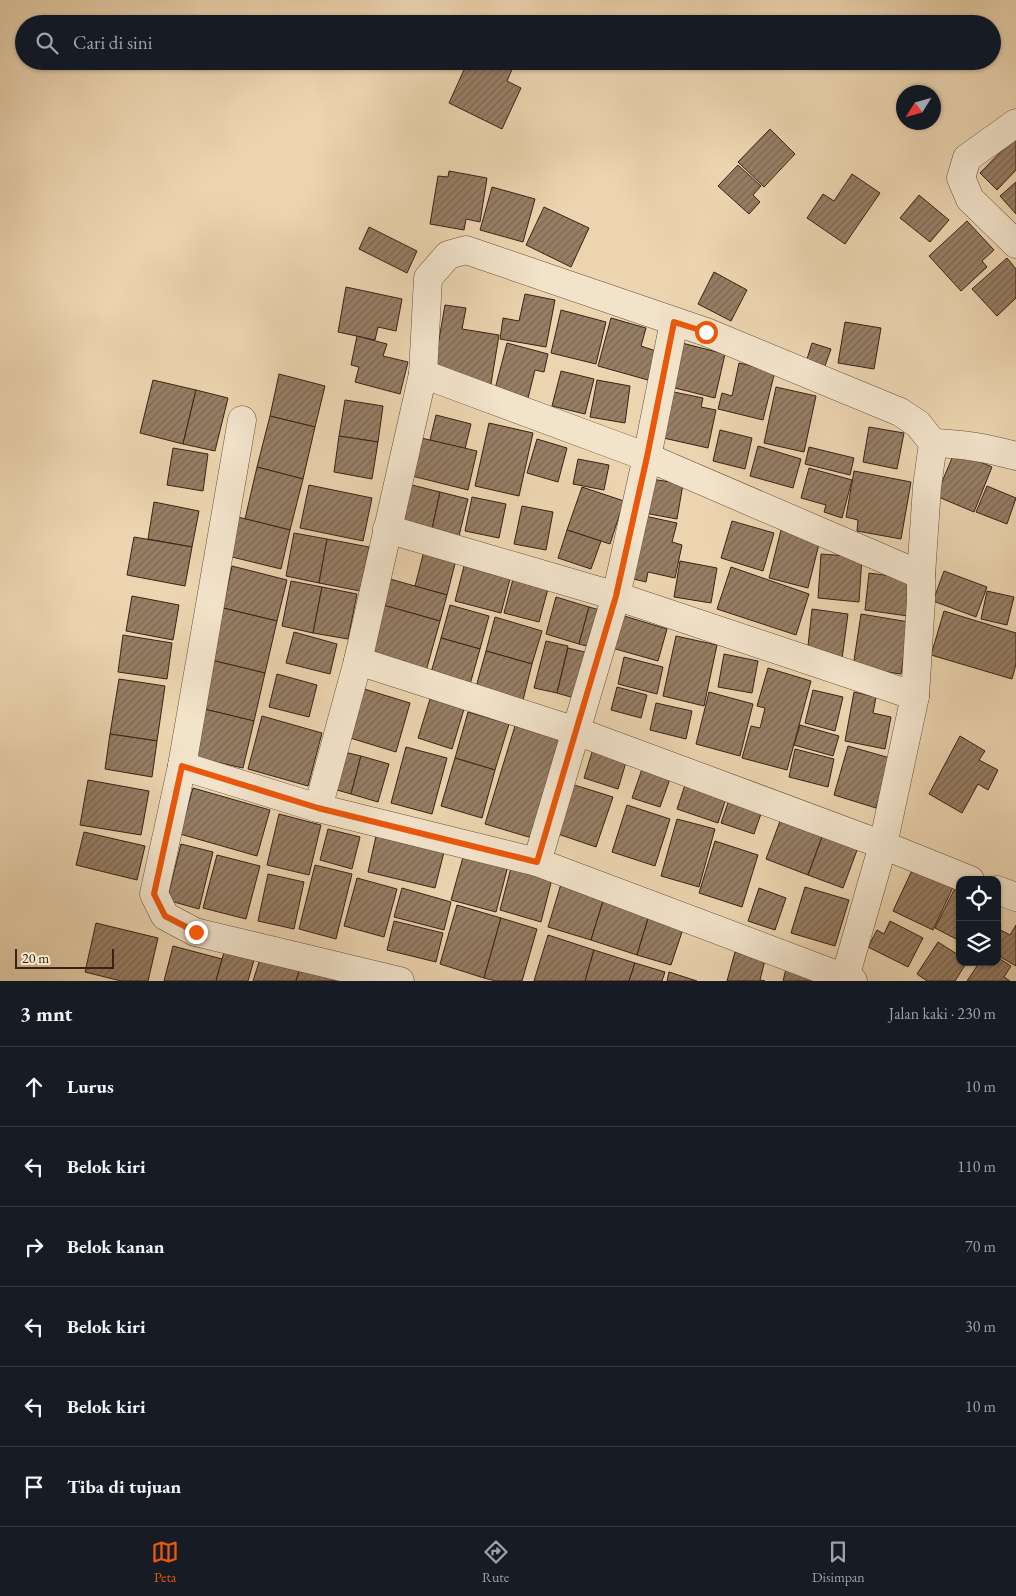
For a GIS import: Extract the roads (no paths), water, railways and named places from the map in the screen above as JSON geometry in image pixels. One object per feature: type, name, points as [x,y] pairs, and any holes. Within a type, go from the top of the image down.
[{"type":"street","points":[[1016,123],[967,158],[962,178],[970,199],[1016,244]]},
{"type":"street","points":[[182,766],[318,808],[537,862],[847,980],[884,844],[915,696],[921,600],[920,575],[927,487],[933,443],[918,424],[900,412],[706,332],[466,250],[448,255],[428,278],[423,374],[358,661],[318,808]]},
{"type":"street","points":[[537,862],[616,596],[647,457],[674,322]]},
{"type":"street","points":[[423,374],[647,457],[920,575]]},
{"type":"street","points":[[242,420],[182,766],[154,894],[165,916],[196,932],[400,981]]},
{"type":"street","points":[[933,443],[988,448],[1016,456]]},
{"type":"street","points":[[387,530],[616,596],[915,696]]},
{"type":"street","points":[[358,661],[576,731],[884,844],[960,876]]},
{"type":"street","points":[[1001,891],[1016,897]]}]
